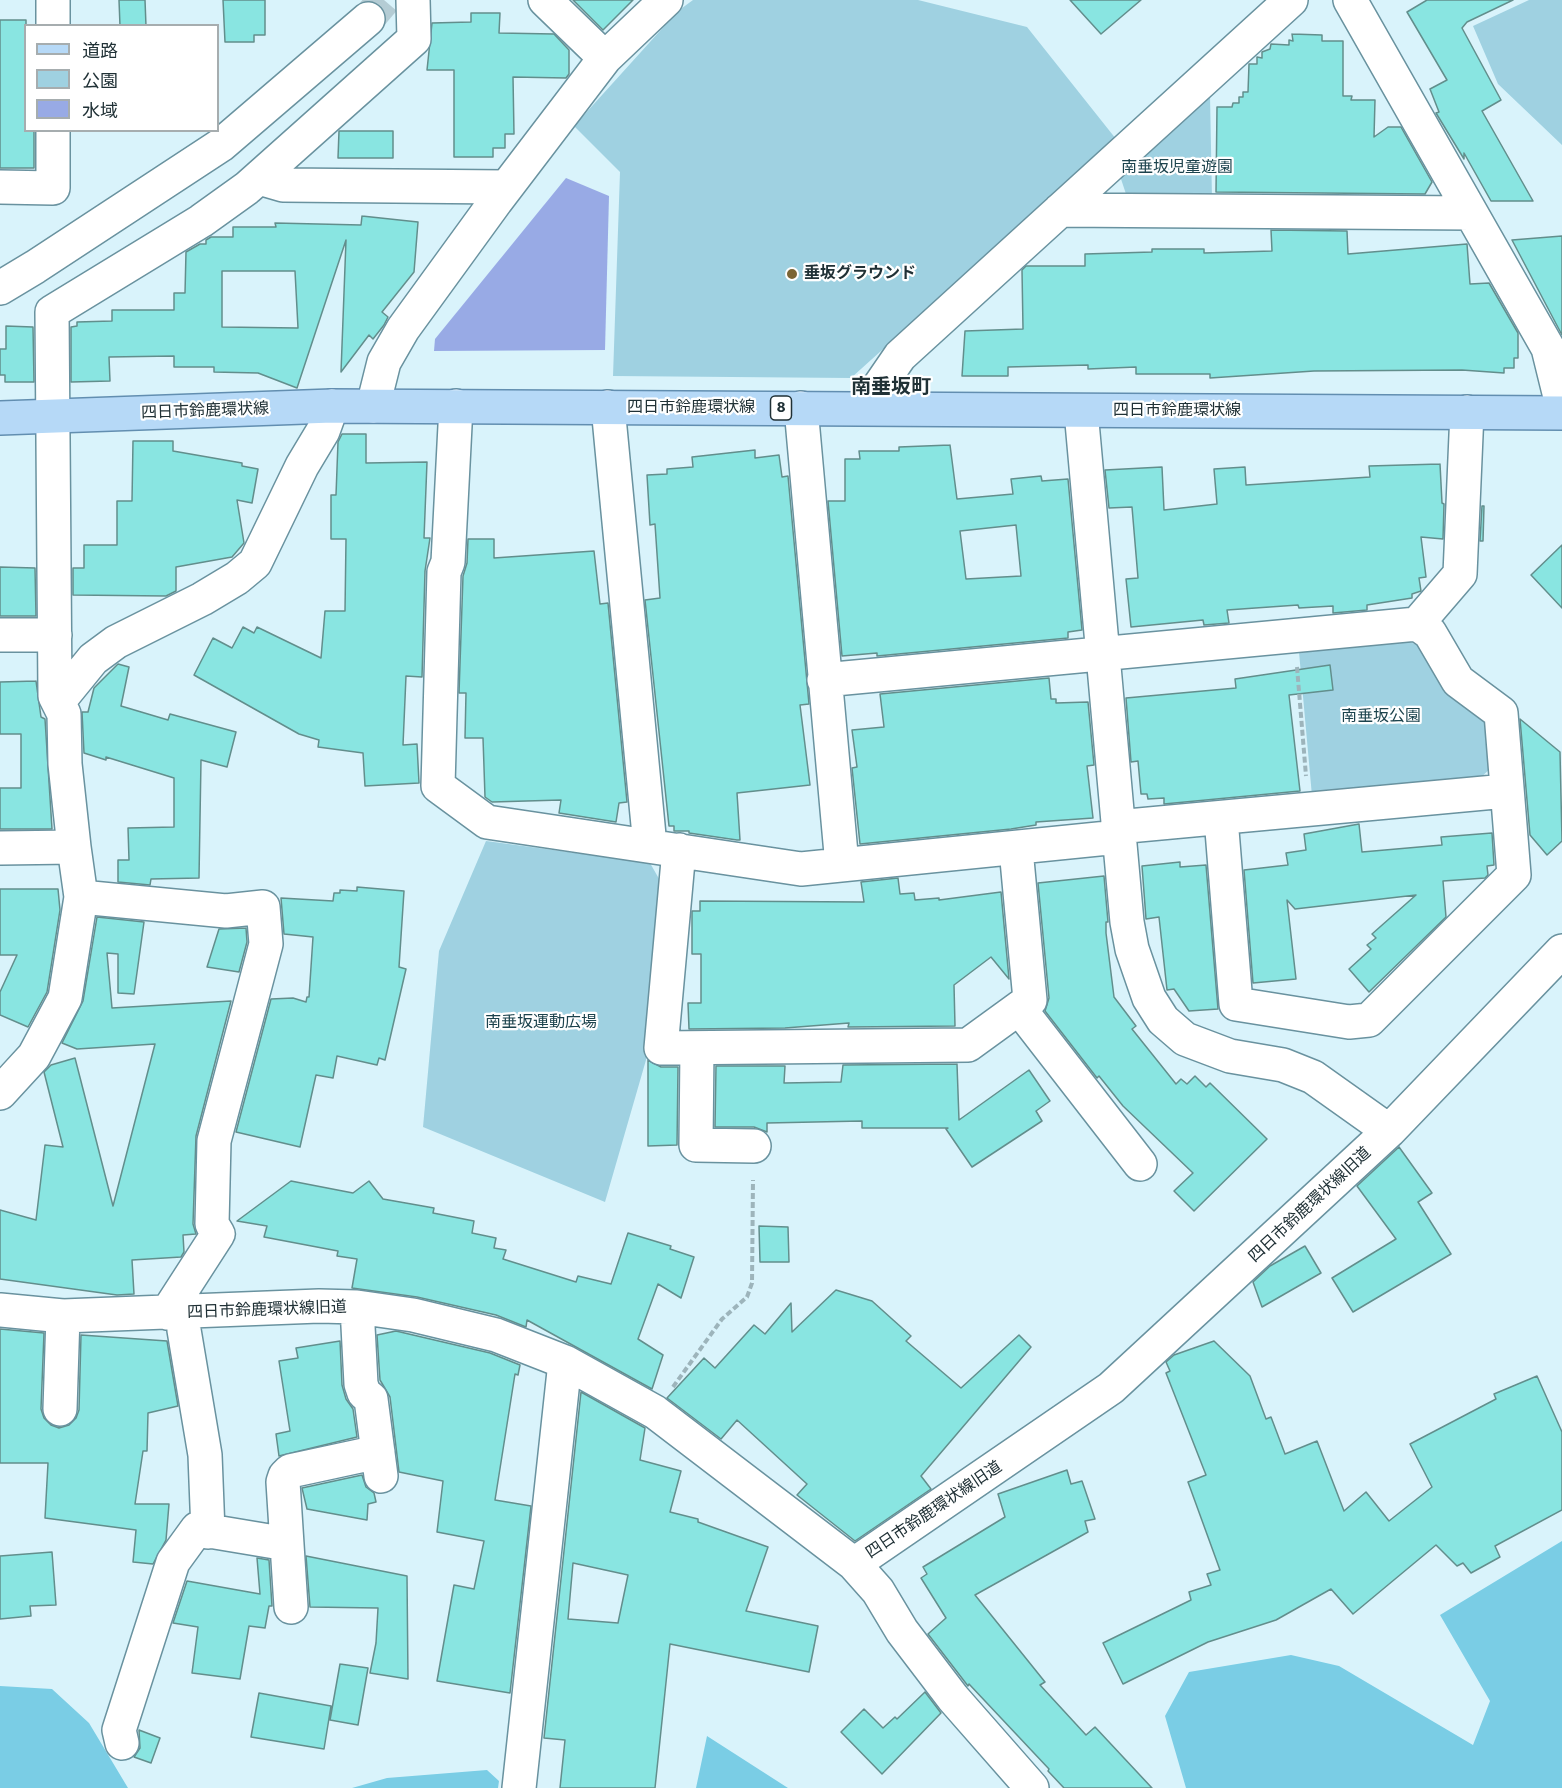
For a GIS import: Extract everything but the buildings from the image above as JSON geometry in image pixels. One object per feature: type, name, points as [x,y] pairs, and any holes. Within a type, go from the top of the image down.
[{"type":"main road","name":"四日市鈴鹿環状線","points":[[0,418],[332,406],[1562,413]]},
{"type":"street","points":[[53,0],[53,24]]},
{"type":"street","points":[[0,1093],[34,1056],[65,998],[81,897],[64,764],[64,714],[55,696],[52,312],[201,220],[259,178],[414,39],[413,0]]},
{"type":"street","points":[[545,0],[605,58]]},
{"type":"street","points":[[373,406],[384,362],[403,329],[605,58],[666,0]]},
{"type":"street","points":[[865,408],[900,356],[1292,0]]},
{"type":"street","points":[[1350,0],[1548,348],[1562,405]]},
{"type":"street","points":[[0,288],[221,145],[368,19]]},
{"type":"street","points":[[0,188],[53,188],[53,132]]},
{"type":"street","points":[[259,178],[283,185],[506,188]]},
{"type":"street","points":[[1060,210],[1471,213]]},
{"type":"street","points":[[58,702],[93,658],[116,642],[202,599],[237,578],[255,563],[302,466],[323,431],[332,406]]},
{"type":"street","points":[[456,406],[448,562],[444,572],[438,786],[488,822],[801,869],[1016,849],[1221,818],[1506,791]]},
{"type":"street","points":[[608,407],[665,848],[661,1048],[968,1045],[1030,1000],[1016,849]]},
{"type":"street","points":[[801,408],[842,865]]},
{"type":"street","points":[[1081,411],[1117,832],[1132,949],[1149,998],[1163,1020],[1185,1039],[1230,1056],[1283,1065],[1313,1077],[1389,1131]]},
{"type":"street","points":[[1417,624],[1460,574],[1467,412]]},
{"type":"street","points":[[824,680],[1417,624],[1430,633],[1458,681],[1501,712],[1514,875],[1369,1020],[1348,1022],[1236,1004],[1221,818]]},
{"type":"street","points":[[0,635],[55,635]]},
{"type":"street","points":[[0,848],[74,847]]},
{"type":"street","points":[[81,897],[226,911],[263,907],[266,944],[214,1141],[212,1224],[218,1234],[175,1313],[184,1330],[205,1455],[208,1532]]},
{"type":"street","name":"四日市鈴鹿環状線旧道","points":[[0,1310],[63,1316],[319,1306],[357,1307],[413,1315],[496,1335],[565,1362],[655,1412],[854,1564],[1111,1388],[1389,1131],[1562,951]]},
{"type":"street","points":[[1019,1008],[1140,1164]]},
{"type":"street","points":[[697,1048],[696,1145],[754,1146]]},
{"type":"street","points":[[291,1607],[283,1482],[285,1476],[290,1471],[380,1464],[371,1399],[364,1393],[361,1384],[357,1307]]},
{"type":"street","points":[[60,1409],[63,1316]]},
{"type":"street","points":[[519,1788],[565,1362]]},
{"type":"street","points":[[122,1743],[119,1730],[173,1562],[198,1529],[287,1544]]},
{"type":"street","points":[[854,1564],[878,1591],[902,1631],[953,1698],[1032,1788]]},
{"type":"path","points":[[1294,635],[1309,810]]},
{"type":"path","points":[[655,1412],[722,1319],[747,1297],[752,1283],[754,1146]]},
{"type":"green space","name":"垂坂グラウンド","points":[[693,0],[918,0],[1027,27],[1116,139],[851,378],[613,376],[620,172],[574,126],[678,11]]},
{"type":"green space","points":[[1529,0],[1562,0],[1562,145],[1498,84],[1473,26]]},
{"type":"green space","name":"南垂坂児童遊園","points":[[1210,95],[1212,199],[1128,200],[1120,176]]},
{"type":"green space","name":"南垂坂公園","points":[[1410,642],[1426,649],[1489,719],[1492,767],[1478,780],[1312,796],[1299,652]]},
{"type":"green space","name":"南垂坂運動広場","points":[[486,841],[650,863],[662,884],[646,1060],[605,1202],[423,1127],[439,951]]},
{"type":"shaded area","points":[[1562,1541],[1562,1788],[1186,1788],[1165,1716],[1189,1672],[1291,1655],[1339,1666],[1473,1745],[1490,1701],[1440,1615]]},
{"type":"shaded area","points":[[0,1686],[52,1689],[89,1723],[128,1788],[0,1788]]},
{"type":"shaded area","points":[[707,1736],[788,1788],[696,1788]]},
{"type":"shaded area","points":[[487,1770],[499,1781],[498,1788],[352,1788],[387,1778]]},
{"type":"water","points":[[566,178],[609,196],[605,350],[434,351],[435,339]]},
{"type":"tunnel","points":[[368,19],[384,0]]},
{"type":"place","name":"垂坂グラウンド","points":[[792,274]]},
{"type":"district","name":"南垂坂町","points":[[891,387]]}]
